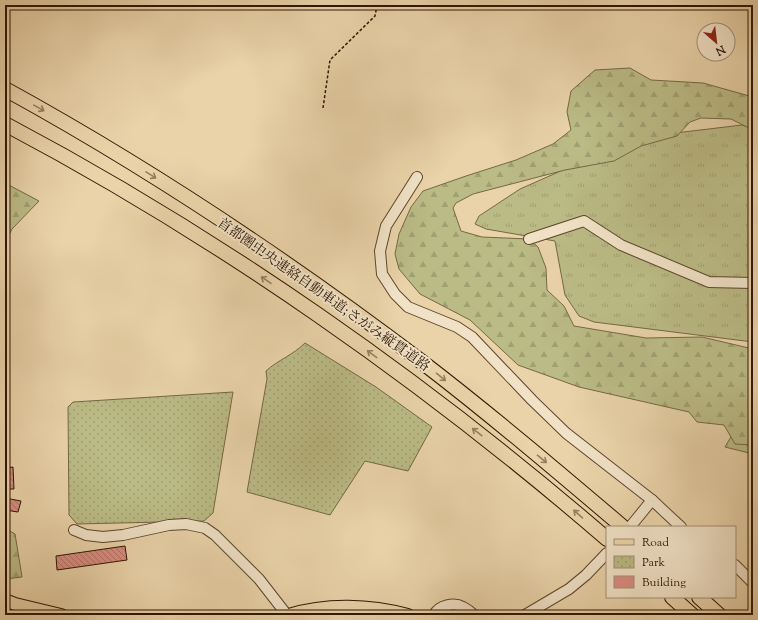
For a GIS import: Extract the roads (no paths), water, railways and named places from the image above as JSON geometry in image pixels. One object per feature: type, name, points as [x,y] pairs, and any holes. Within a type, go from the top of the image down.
[{"type":"highway","name":"首都圏中央連絡自動車道;さがみ縦貫道路","points":[[5,89],[44,110],[149,173],[272,253],[423,363],[557,470],[622,526]]},
{"type":"highway","name":"首都圏中央連絡自動車道;さがみ縦貫道路","points":[[5,124],[114,185],[193,232],[338,330],[472,428],[545,486],[606,538]]},
{"type":"highway","points":[[673,598],[692,615]]},
{"type":"highway","points":[[700,598],[719,615]]},
{"type":"main road","points":[[5,600],[15,604],[61,615]]},
{"type":"main road","points":[[288,615],[304,610],[349,606],[408,615]]},
{"type":"lane","points":[[417,177],[386,226],[380,251],[382,274],[395,294],[408,307],[457,327],[472,337],[532,400],[566,433],[649,505],[680,526]]},
{"type":"lane","points":[[530,239],[584,221],[621,245],[709,282],[753,283]]},
{"type":"lane","points":[[631,526],[649,505]]},
{"type":"lane","points":[[74,530],[86,535],[103,537],[123,535],[169,525],[186,524],[205,528],[215,534],[259,579],[288,615]]},
{"type":"lane","points":[[525,615],[569,588],[606,554]]},
{"type":"lane","points":[[736,566],[753,582]]},
{"type":"lane","points":[[434,615],[435,612],[442,607],[456,604],[474,615]]}]
